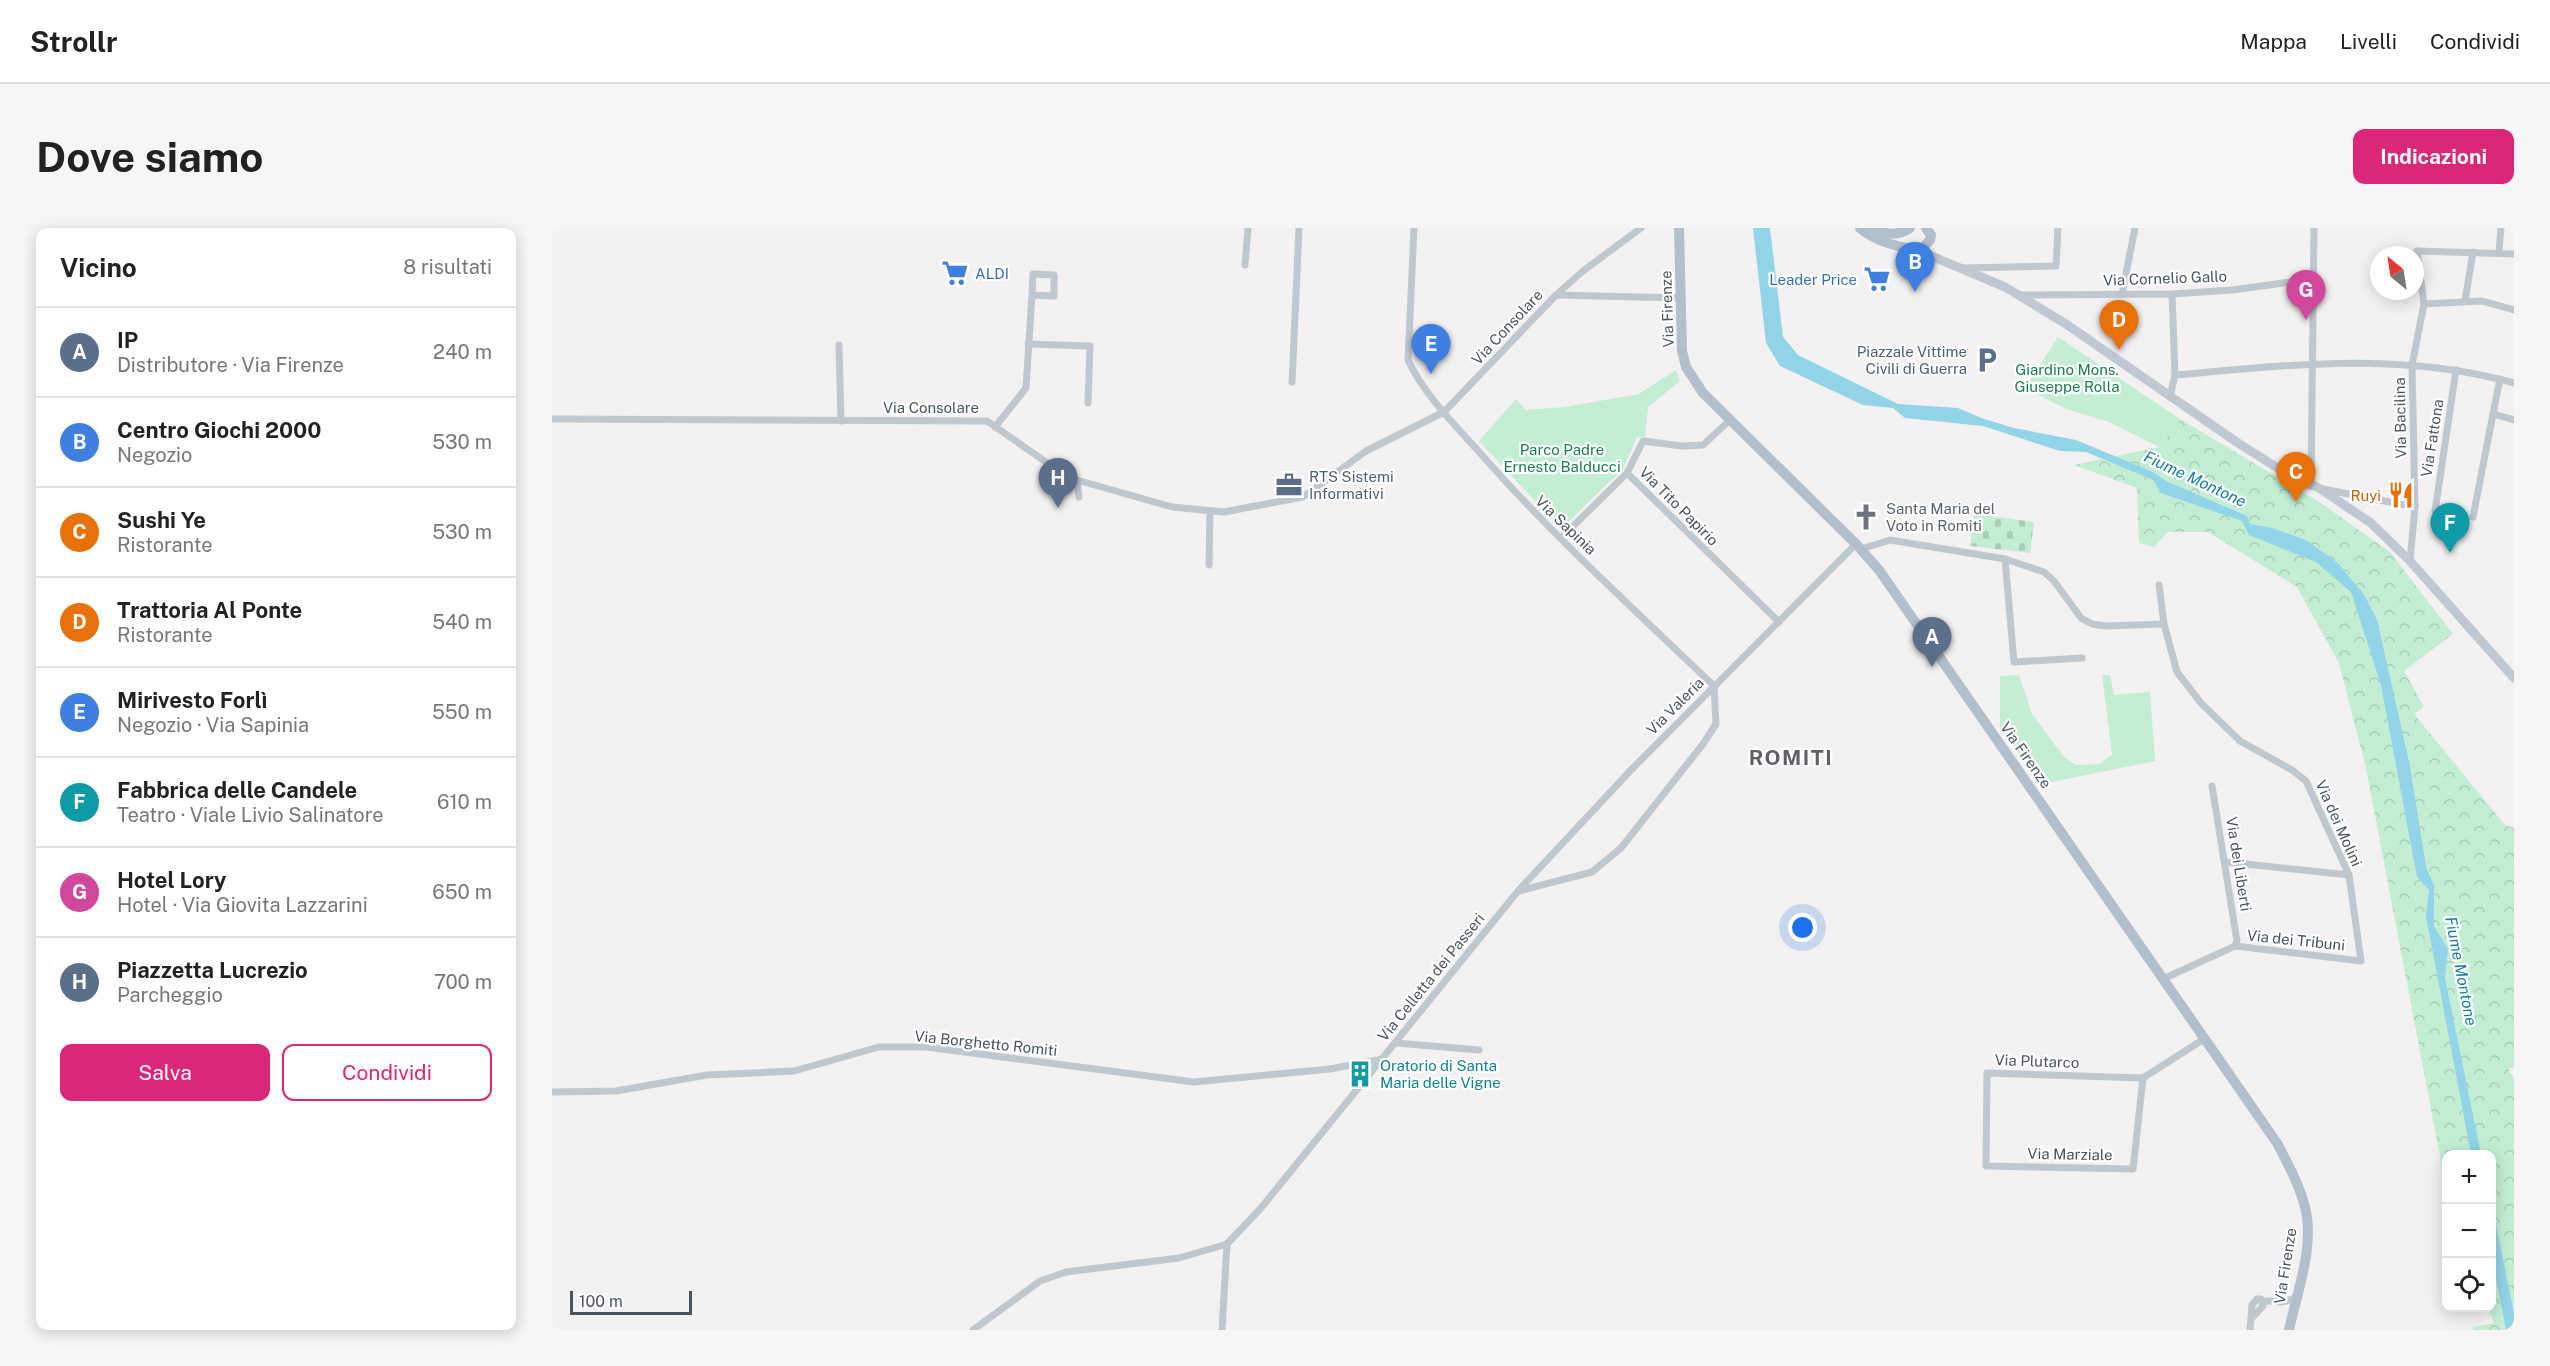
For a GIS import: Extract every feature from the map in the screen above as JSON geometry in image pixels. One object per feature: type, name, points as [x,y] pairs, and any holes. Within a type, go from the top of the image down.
[{"type":"main road","name":"Via Firenze","points":[[1679,228],[1682,351],[1686,367],[1702,393],[1858,547],[1888,582],[2277,1143],[2298,1185],[2306,1208],[2308,1226],[2306,1251],[2289,1330]]},
{"type":"main road","points":[[1860,228],[1868,235],[1915,249],[1962,268],[2017,295],[2066,324],[2170,397],[2284,472],[2315,487],[2371,523],[2410,561],[2514,678]]},
{"type":"main road","points":[[1874,228],[1886,234],[1897,234],[1910,228]]},
{"type":"main road","points":[[1928,229],[1930,242],[1936,253],[1948,263]]},
{"type":"main road","points":[[1915,249],[1926,247],[1930,242]]},
{"type":"street","points":[[1245,265],[1248,228]]},
{"type":"street","points":[[1292,382],[1299,228]]},
{"type":"street","name":"Via Sapinia","points":[[1414,228],[1408,360],[1417,378],[1532,512],[1714,686]]},
{"type":"street","name":"Via Consolare","points":[[552,419],[987,421],[1069,478],[1172,507],[1224,512],[1303,497],[1366,451],[1444,412],[1556,295],[1582,271],[1641,228]]},
{"type":"street","points":[[1962,268],[2056,266],[2058,228]]},
{"type":"street","points":[[2122,294],[2135,228]]},
{"type":"street","points":[[2314,228],[2315,487],[2415,507]]},
{"type":"street","points":[[2499,252],[2501,228]]},
{"type":"street","name":"Via Bacilina","points":[[2410,561],[2415,507],[2412,365],[2424,304],[2417,251],[2473,252]]},
{"type":"street","points":[[2465,301],[2473,252],[2514,254]]},
{"type":"street","name":"Via Cornelio Gallo","points":[[2017,295],[2172,294],[2232,290],[2313,279]]},
{"type":"street","points":[[2170,397],[2175,375],[2172,294]]},
{"type":"street","points":[[995,427],[1026,388],[1032,295]]},
{"type":"street","points":[[1556,295],[1681,298]]},
{"type":"street","points":[[2424,304],[2482,301],[2514,310]]},
{"type":"street","points":[[1028,344],[1090,346],[1088,403]]},
{"type":"street","points":[[839,345],[841,420]]},
{"type":"street","points":[[2175,375],[2352,361],[2456,370],[2514,383]]},
{"type":"street","name":"Via Fattona","points":[[2435,511],[2456,370]]},
{"type":"street","points":[[2473,517],[2500,379]]},
{"type":"street","points":[[2493,414],[2514,420]]},
{"type":"street","points":[[1627,473],[1643,441],[1703,446],[1730,420]]},
{"type":"street","name":"Via Tito Papirio","points":[[1561,538],[1627,473],[1779,622]]},
{"type":"street","points":[[1077,480],[1079,497]]},
{"type":"street","points":[[1209,565],[1210,511]]},
{"type":"street","points":[[1858,547],[1890,540],[2005,559],[2044,572],[2054,581],[2081,618],[2092,624],[2106,626],[2164,624]]},
{"type":"street","name":"Via Valeria","points":[[1518,891],[1631,770],[1714,686],[1858,547]]},
{"type":"street","points":[[2005,559],[2014,662],[2082,658]]},
{"type":"street","name":"Via dei Molini","points":[[2159,585],[2164,624],[2177,672],[2201,703],[2240,741],[2306,781],[2349,875],[2361,960]]},
{"type":"street","points":[[1518,891],[1592,872],[1621,848],[1703,744],[1716,724],[1714,686]]},
{"type":"street","name":"Via dei Liberti","points":[[2212,786],[2226,862],[2237,941],[2235,946]]},
{"type":"street","points":[[2226,862],[2349,875]]},
{"type":"street","name":"Via Celletta dei Passeri","points":[[1227,1244],[1261,1208],[1518,891]]},
{"type":"street","name":"Via dei Tribuni","points":[[2163,979],[2235,946],[2361,960]]},
{"type":"street","points":[[2144,1078],[2204,1039]]},
{"type":"street","points":[[1396,1042],[1479,1050]]},
{"type":"street","name":"Via Borghetto Romiti","points":[[552,1092],[616,1091],[707,1075],[794,1071],[879,1047],[926,1047],[1194,1082],[1330,1069],[1383,1059]]},
{"type":"street","name":"Via Plutarco","points":[[1986,1166],[1987,1073],[2144,1078]]},
{"type":"street","name":"Via Marziale","points":[[1986,1166],[2133,1169],[2144,1078]]},
{"type":"street","points":[[973,1330],[1040,1281],[1066,1272],[1179,1258],[1227,1244],[1222,1330]]},
{"type":"street","points":[[2250,1330],[2252,1319],[2264,1302],[2268,1300],[2284,1303],[2296,1296]]},
{"type":"green space","name":"Giardino Mons. Giuseppe Rolla","points":[[2058,337],[2180,419],[2159,447],[2109,422],[2066,409],[2025,388]]},
{"type":"green space","name":"Parco Padre Ernesto Balducci","points":[[1676,370],[1680,381],[1648,407],[1645,437],[1637,437],[1623,469],[1561,529],[1479,441],[1516,399],[1526,410],[1565,407],[1639,394]]},
{"type":"green space","points":[[2180,419],[2318,501],[2390,552],[2453,634],[2404,671],[2424,707],[2414,714],[2505,825],[2514,828],[2514,1068],[2508,1068],[2514,1079],[2514,1330],[2473,1330],[2473,1327],[2494,1323],[2490,1312],[2496,1312],[2496,1150],[2442,1150],[2442,1167],[2366,768],[2339,663],[2297,587],[2208,532],[2168,532],[2154,547],[2139,543],[2137,488],[2074,465],[2159,447]]},
{"type":"green space","points":[[1974,514],[2034,522],[2030,553],[1970,546]]},
{"type":"green space","points":[[2019,675],[2032,714],[2064,757],[2076,765],[2100,764],[2112,754],[2102,675],[2110,675],[2114,695],[2150,692],[2155,761],[2042,784],[2000,727],[2000,676]]},
{"type":"water","points":[[1753,228],[1770,228],[1783,337],[1798,355],[1898,404],[1958,408],[2014,428],[2076,440],[2153,472],[2166,481],[2247,516],[2250,524],[2272,528],[2306,540],[2338,563],[2365,596],[2377,620],[2410,766],[2426,867],[2434,886],[2434,926],[2448,949],[2445,978],[2480,1150],[2470,1150],[2426,916],[2429,890],[2417,877],[2381,685],[2351,592],[2316,562],[2249,535],[2242,521],[2161,493],[2153,480],[2086,452],[2060,451],[1983,426],[1905,418],[1893,408],[1863,405],[1780,366],[1766,343]]},
{"type":"water","points":[[2496,1224],[2514,1314],[2514,1330],[2506,1330],[2496,1278]]},
{"type":"place","name":"ALDI","points":[[955,273]]},
{"type":"place","name":"Leader Price","points":[[1877,279]]},
{"type":"place","name":"Centro Giochi 2000","points":[[1915,292]]},
{"type":"place","name":"Hotel Lory","points":[[2306,320]]},
{"type":"place","name":"Trattoria Al Ponte","points":[[2119,350]]},
{"type":"place","name":"Piazzale Vittime Civili di Guerra","points":[[1987,360]]},
{"type":"place","name":"Mirivesto Forlì","points":[[1431,374]]},
{"type":"place","name":"RTS Sistemi Informativi","points":[[1289,485]]},
{"type":"place","name":"Ruyi","points":[[2401,495]]},
{"type":"place","name":"Sushi Ye","points":[[2296,502]]},
{"type":"place","name":"Piazzetta Lucrezio","points":[[1058,508]]},
{"type":"place","name":"Santa Maria del Voto in Romiti","points":[[1866,517]]},
{"type":"place","name":"Fabbrica delle Candele","points":[[2450,553]]},
{"type":"place","name":"IP","points":[[1932,667]]},
{"type":"place","name":"Oratorio di Santa Maria delle Vigne","points":[[1360,1074]]},
{"type":"district","name":"ROMITI","points":[[1791,757]]},
{"type":"water label","name":"Fiume Montone","points":[[2195,479]]},
{"type":"water label","name":"Fiume Montone","points":[[2461,971]]}]
